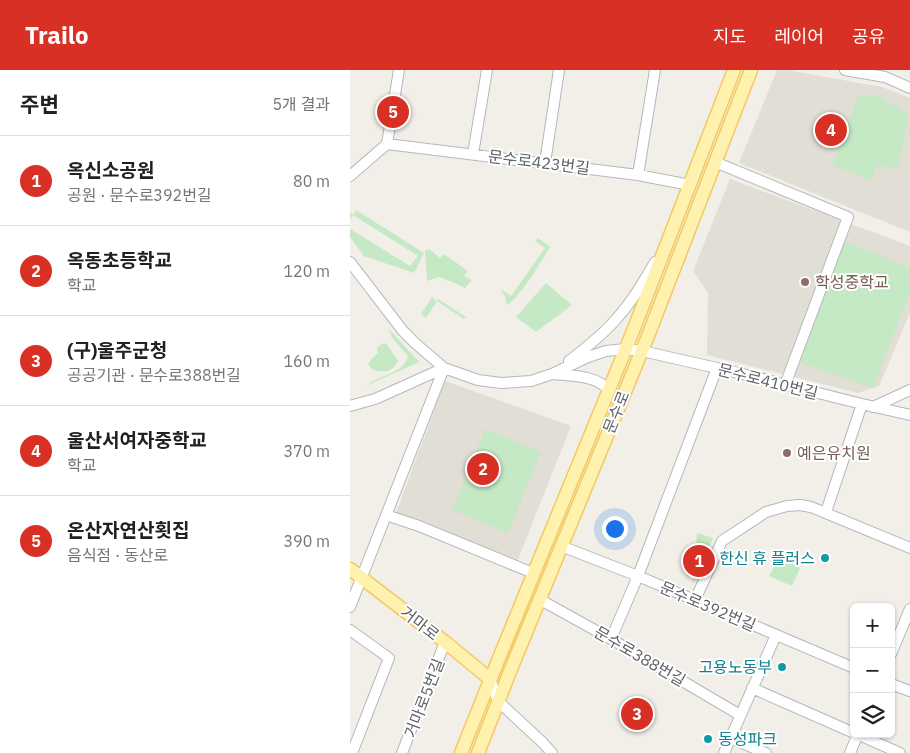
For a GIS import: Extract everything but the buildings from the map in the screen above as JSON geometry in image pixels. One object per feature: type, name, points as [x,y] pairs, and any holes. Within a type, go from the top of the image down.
[{"type":"main road","name":"문수로","points":[[461,753],[609,390],[734,70]]},
{"type":"main road","name":"문수로","points":[[478,753],[539,599],[642,351],[750,72]]},
{"type":"main road","name":"거마로","points":[[350,569],[490,679]]},
{"type":"street","points":[[350,176],[387,144],[399,70]]},
{"type":"street","points":[[473,154],[487,70]]},
{"type":"street","points":[[545,163],[559,70]]},
{"type":"street","points":[[638,175],[655,70]]},
{"type":"street","points":[[845,70],[885,77],[910,88]]},
{"type":"street","name":"문수로423번길","points":[[387,144],[638,175],[690,185]]},
{"type":"street","points":[[716,162],[848,217],[785,385]]},
{"type":"street","points":[[350,262],[403,331],[444,368],[478,380],[500,382],[531,381],[552,374],[593,343],[618,318],[638,291],[668,242]]},
{"type":"street","name":"문수로410번길","points":[[552,374],[588,357],[625,349],[717,368],[910,416]]},
{"type":"street","points":[[350,406],[375,399],[444,368]]},
{"type":"street","points":[[350,607],[444,368]]},
{"type":"street","points":[[611,639],[638,576],[717,368]]},
{"type":"street","points":[[552,374],[592,379],[609,390]]},
{"type":"street","points":[[873,407],[910,390]]},
{"type":"street","points":[[826,512],[862,404]]},
{"type":"street","points":[[695,600],[722,541],[758,516],[787,506],[800,505],[826,512],[910,548]]},
{"type":"street","points":[[386,515],[419,526],[533,574]]},
{"type":"street","name":"문수로392번길","points":[[561,546],[638,576],[850,666]]},
{"type":"street","name":"문수로388번길","points":[[539,599],[740,715]]},
{"type":"street","points":[[894,648],[909,613]]},
{"type":"street","points":[[350,630],[389,658],[352,753]]},
{"type":"street","points":[[724,753],[776,635]]},
{"type":"street","name":"거마로5번길","points":[[402,753],[445,642]]},
{"type":"street","points":[[490,679],[498,701],[552,753]]},
{"type":"street","points":[[895,685],[910,691]]},
{"type":"street","points":[[752,688],[850,731]]},
{"type":"street","points":[[730,738],[766,753]]},
{"type":"street","points":[[850,753],[856,738]]},
{"type":"street","points":[[866,738],[900,753]]},
{"type":"shaded area","points":[[777,70],[787,70],[882,87],[910,98],[910,232],[739,163]]},
{"type":"shaded area","name":"학성중학교","points":[[730,179],[910,246],[910,313],[879,386],[858,393],[707,355],[708,293],[693,271]]},
{"type":"shaded area","points":[[445,381],[571,426],[517,562],[396,513]]},
{"type":"green space","points":[[859,95],[880,96],[909,116],[898,168],[876,166],[871,181],[832,165]]},
{"type":"green space","points":[[356,210],[424,253],[414,273],[364,256],[350,237],[350,229],[410,266],[418,256],[353,215]]},
{"type":"green space","points":[[538,238],[550,247],[525,286],[507,305],[505,296],[500,289],[511,296],[545,248],[535,241]]},
{"type":"green space","points":[[842,240],[910,268],[910,292],[873,388],[796,361]]},
{"type":"green space","points":[[429,249],[440,258],[444,254],[468,271],[464,276],[472,280],[465,288],[439,277],[427,281],[425,251]]},
{"type":"green space","points":[[546,283],[572,305],[536,332],[516,317]]},
{"type":"green space","points":[[432,297],[466,317],[464,319],[437,301],[426,318],[421,314]]},
{"type":"green space","points":[[388,328],[419,362],[366,386],[396,371],[406,362],[408,356],[393,339]]},
{"type":"green space","points":[[386,343],[398,361],[388,371],[373,370],[368,364],[378,353],[377,348]]},
{"type":"green space","points":[[485,429],[541,452],[508,533],[452,510]]},
{"type":"green space","points":[[697,533],[713,538],[693,584]]},
{"type":"green space","points":[[781,556],[800,568],[792,586],[769,576]]},
{"type":"place","name":"온산자연산횟집","points":[[393,112]]},
{"type":"place","name":"울산서여자중학교","points":[[831,130]]},
{"type":"place","name":"학성중학교","points":[[805,282]]},
{"type":"place","name":"예은유치원","points":[[787,453]]},
{"type":"place","name":"옥동초등학교","points":[[483,469]]},
{"type":"place","name":"한신 휴 플러스","points":[[825,558]]},
{"type":"place","name":"옥신소공원","points":[[699,561]]},
{"type":"place","name":"고용노동부","points":[[782,667]]},
{"type":"place","name":"(구)울주군청","points":[[637,714]]},
{"type":"place","name":"동성파크","points":[[708,739]]}]
